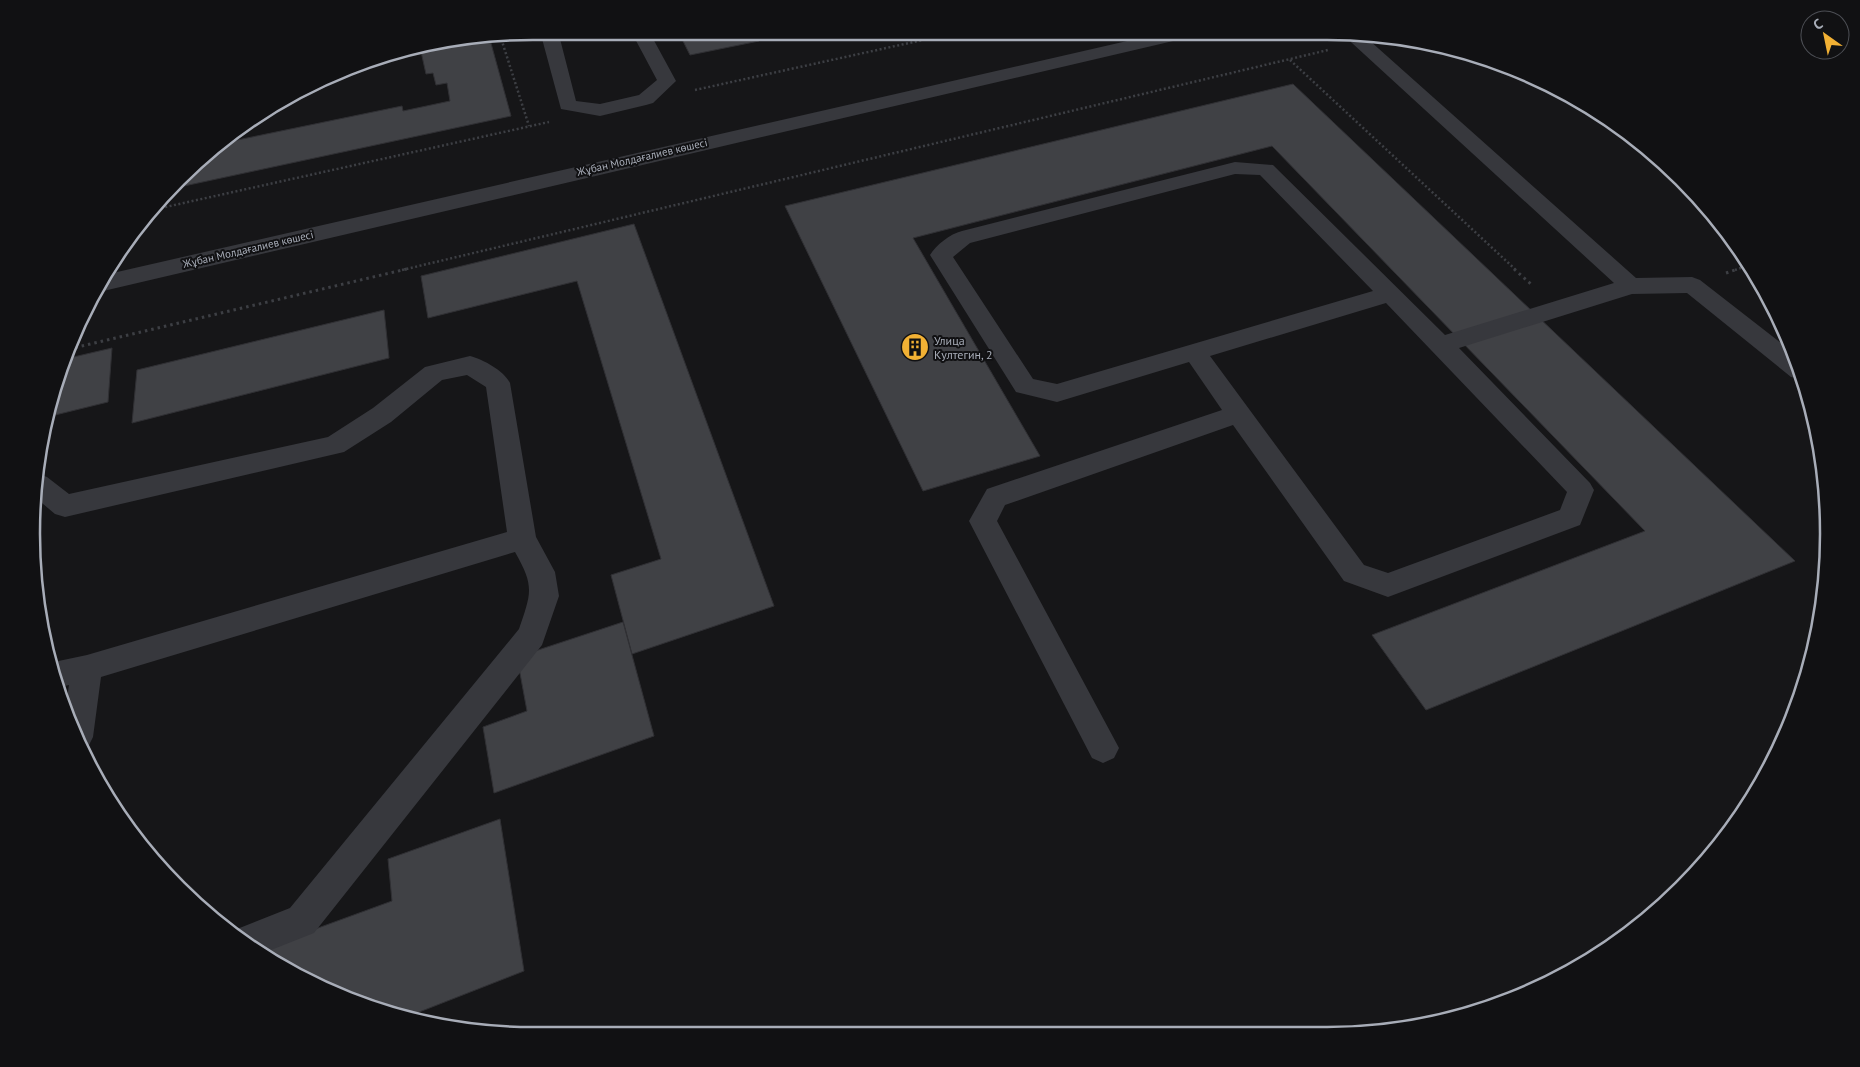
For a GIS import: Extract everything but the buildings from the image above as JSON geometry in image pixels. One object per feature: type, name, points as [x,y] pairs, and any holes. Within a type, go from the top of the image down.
[{"type":"street","points":[[551,40],[568,105],[600,110],[646,99],[668,81],[645,40]]},
{"type":"street","name":"Жұбан Молдағалиев көшесі","points":[[109,282],[1156,40]]},
{"type":"street","points":[[1358,41],[1631,286]]},
{"type":"street","points":[[1194,352],[1354,573],[1388,586],[1570,517],[1581,490],[1390,294],[1266,170],[1235,168],[962,238],[941,255],[1025,386],[1057,393],[1194,352],[1390,294]]},
{"type":"street","points":[[1441,346],[1631,286],[1692,285],[1789,362]]},
{"type":"street","points":[[42,487],[65,506],[335,446],[382,415],[434,373],[470,365],[498,383],[522,539],[541,572],[545,596],[532,636],[302,921],[253,940]]},
{"type":"street","points":[[1103,748],[983,521],[996,497],[1238,414]]},
{"type":"street","points":[[61,673],[88,668],[522,539]]},
{"type":"street","points":[[79,724],[88,668]]},
{"type":"path","points":[[502,41],[529,126]]},
{"type":"path","points":[[77,347],[1290,60],[1344,41]]},
{"type":"path","points":[[1290,60],[1558,310]]},
{"type":"place","name":"Улица Култегин, 2","points":[[915,347]]}]
